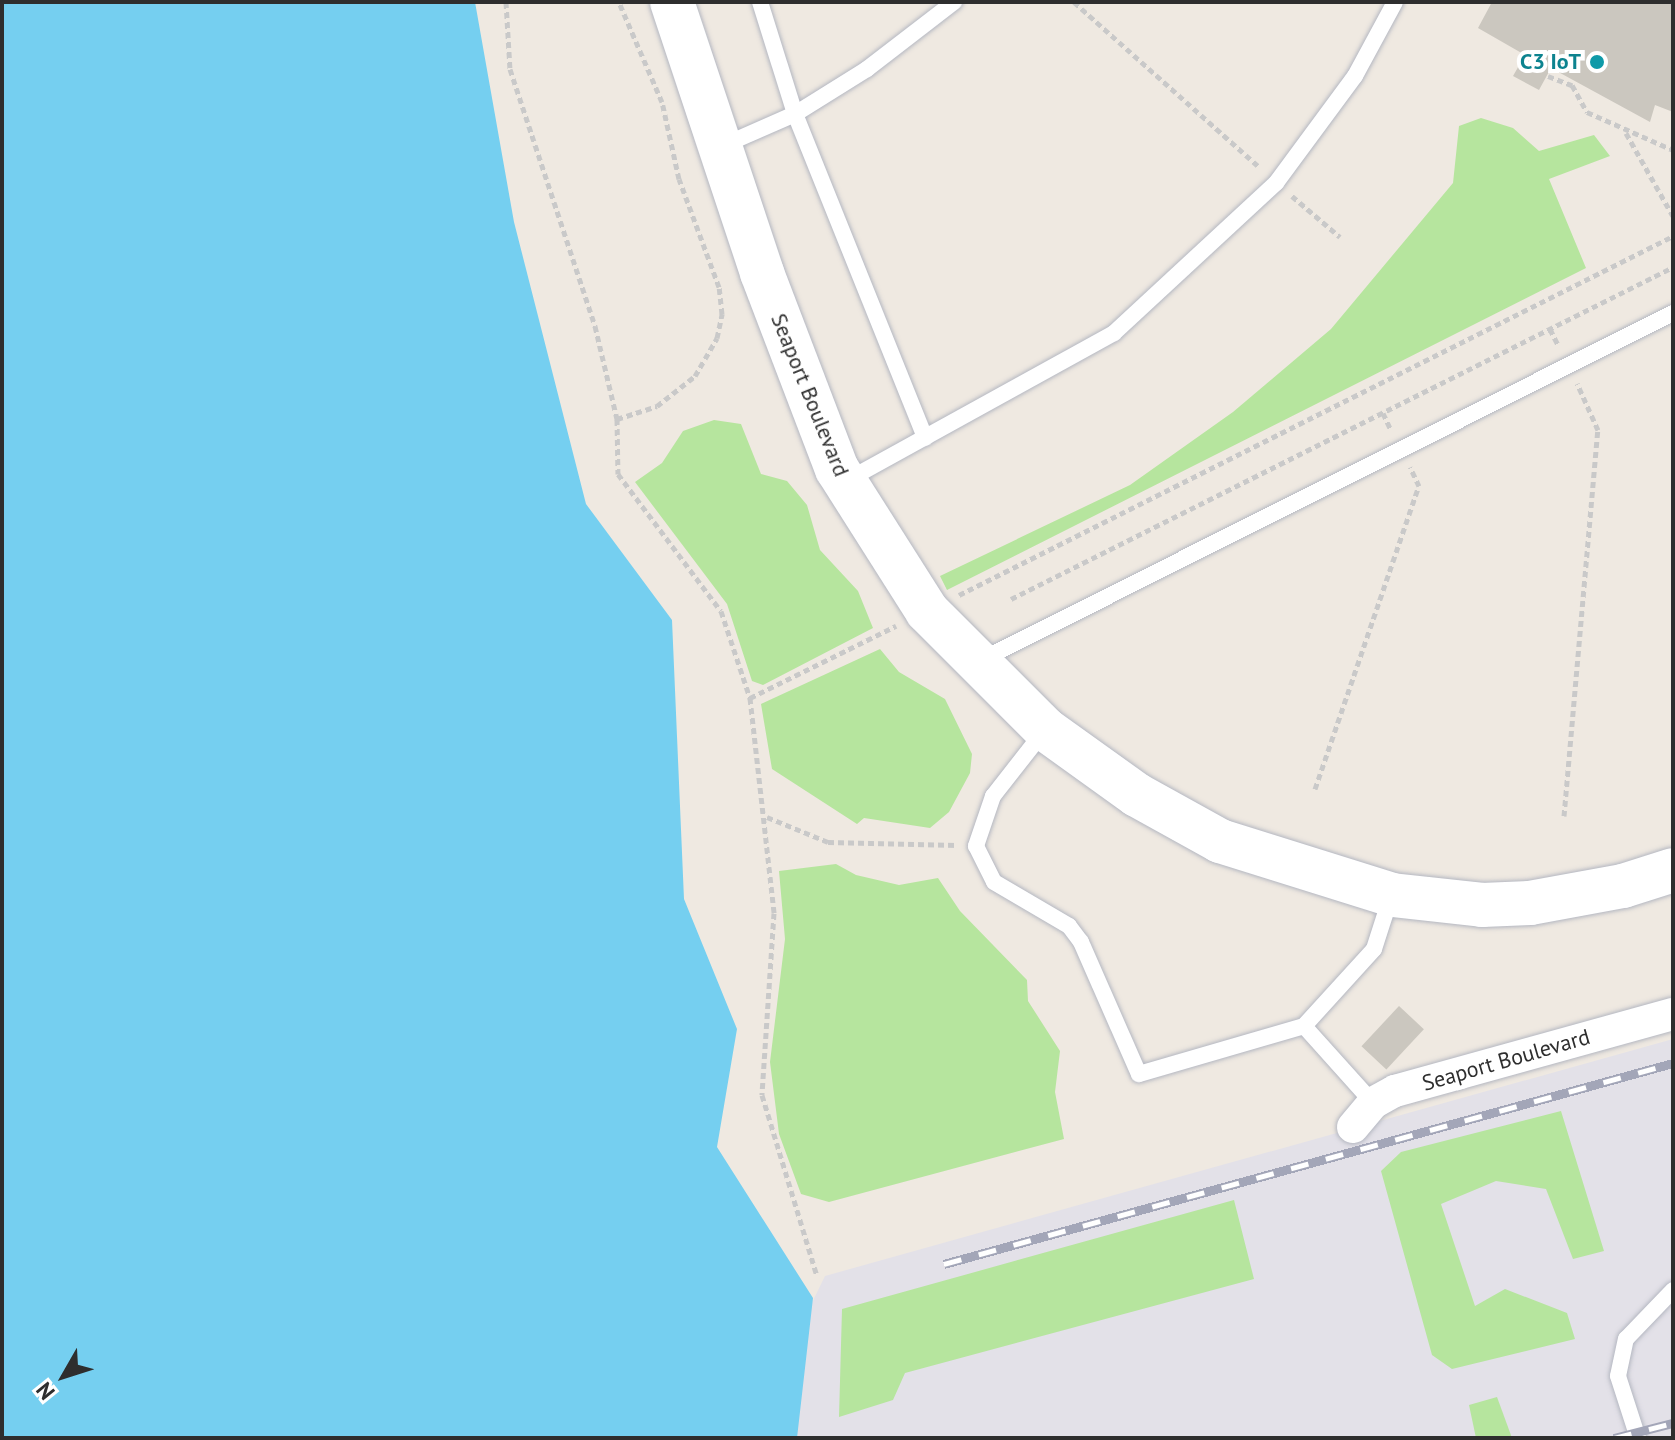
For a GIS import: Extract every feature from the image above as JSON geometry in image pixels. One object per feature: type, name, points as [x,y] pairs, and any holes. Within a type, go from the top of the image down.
[{"type":"main road","name":"Seaport Boulevard","points":[[672,2],[718,147],[812,413],[845,482],[927,611],[974,664],[1045,729],[1137,795],[1220,841],[1392,895],[1482,905],[1530,903],[1595,893],[1673,870]]},
{"type":"street","name":"Seaport Boulevard","points":[[1363,1115],[1395,1091],[1673,1014]]},
{"type":"lane","points":[[760,2],[795,114],[925,438]]},
{"type":"lane","points":[[718,147],[795,114],[867,69],[954,2]]},
{"type":"lane","points":[[845,482],[1114,333],[1276,183],[1355,76],[1395,2]]},
{"type":"lane","points":[[974,664],[1673,313]]},
{"type":"lane","points":[[1045,729],[993,796],[976,846],[994,882],[1069,926],[1081,942],[1139,1074],[1304,1026],[1374,949],[1392,895]]},
{"type":"lane","points":[[1304,1026],[1363,1115]]},
{"type":"lane","points":[[1638,1438],[1618,1376],[1626,1339],[1673,1290]]},
{"type":"path","points":[[506,2],[510,69],[595,326],[617,419],[618,474],[721,611],[750,698],[767,817],[774,913],[762,1095],[817,1276]]},
{"type":"path","points":[[617,419],[657,406],[695,376],[717,338],[722,314],[719,287],[679,179],[662,102],[619,2]]},
{"type":"path","points":[[1074,2],[1340,237]]},
{"type":"path","points":[[1548,76],[1572,85],[1587,112],[1626,132],[1673,150]]},
{"type":"path","points":[[1626,132],[1673,216]]},
{"type":"path","points":[[750,698],[1673,236]]},
{"type":"path","points":[[1011,599],[1673,267]]},
{"type":"path","points":[[1564,816],[1598,430]]},
{"type":"path","points":[[1315,789],[1419,486]]},
{"type":"path","points":[[767,817],[828,842],[976,846]]},
{"type":"shaded area","points":[[1673,1039],[1673,1438],[794,1438],[806,1315],[825,1276]]},
{"type":"green space","points":[[1481,118],[1513,128],[1539,151],[1594,135],[1610,156],[1549,179],[1586,268],[947,590],[940,576],[1130,485],[1233,412],[1331,329],[1453,183],[1459,126]]},
{"type":"green space","points":[[714,420],[741,424],[761,474],[787,481],[807,505],[820,550],[858,591],[873,628],[763,685],[752,681],[727,604],[635,482],[662,463],[683,431]]},
{"type":"green space","points":[[880,649],[899,672],[945,699],[972,754],[970,773],[949,812],[930,828],[864,818],[857,824],[772,769],[761,704]]},
{"type":"green space","points":[[836,864],[856,875],[899,885],[938,878],[960,911],[1027,980],[1028,1001],[1060,1051],[1055,1092],[1064,1139],[829,1202],[801,1194],[779,1134],[770,1062],[785,939],[779,871]]},
{"type":"green space","points":[[1561,1111],[1604,1251],[1573,1259],[1546,1189],[1496,1181],[1441,1204],[1475,1306],[1505,1289],[1567,1313],[1575,1339],[1452,1369],[1432,1355],[1381,1171],[1401,1152]]},
{"type":"green space","points":[[1234,1200],[1254,1279],[905,1373],[893,1400],[839,1417],[842,1309]]},
{"type":"green space","points":[[1497,1397],[1512,1438],[1476,1438],[1469,1405]]},
{"type":"water","points":[[2,2],[475,2],[514,222],[586,504],[672,620],[684,899],[737,1029],[717,1147],[813,1298],[797,1438],[2,1438]]},
{"type":"building","name":"C3 IoT","points":[[1492,2],[1673,2],[1673,112],[1655,105],[1650,122],[1551,68],[1539,90],[1513,76],[1525,55],[1478,28]]},
{"type":"building","points":[[1399,1006],[1424,1029],[1386,1069],[1361,1046]]},
{"type":"railway","points":[[944,1264],[1673,1063]]},
{"type":"railway","points":[[1614,1438],[1673,1423]]},
{"type":"place","name":"C3 IoT","points":[[1597,62]]}]
